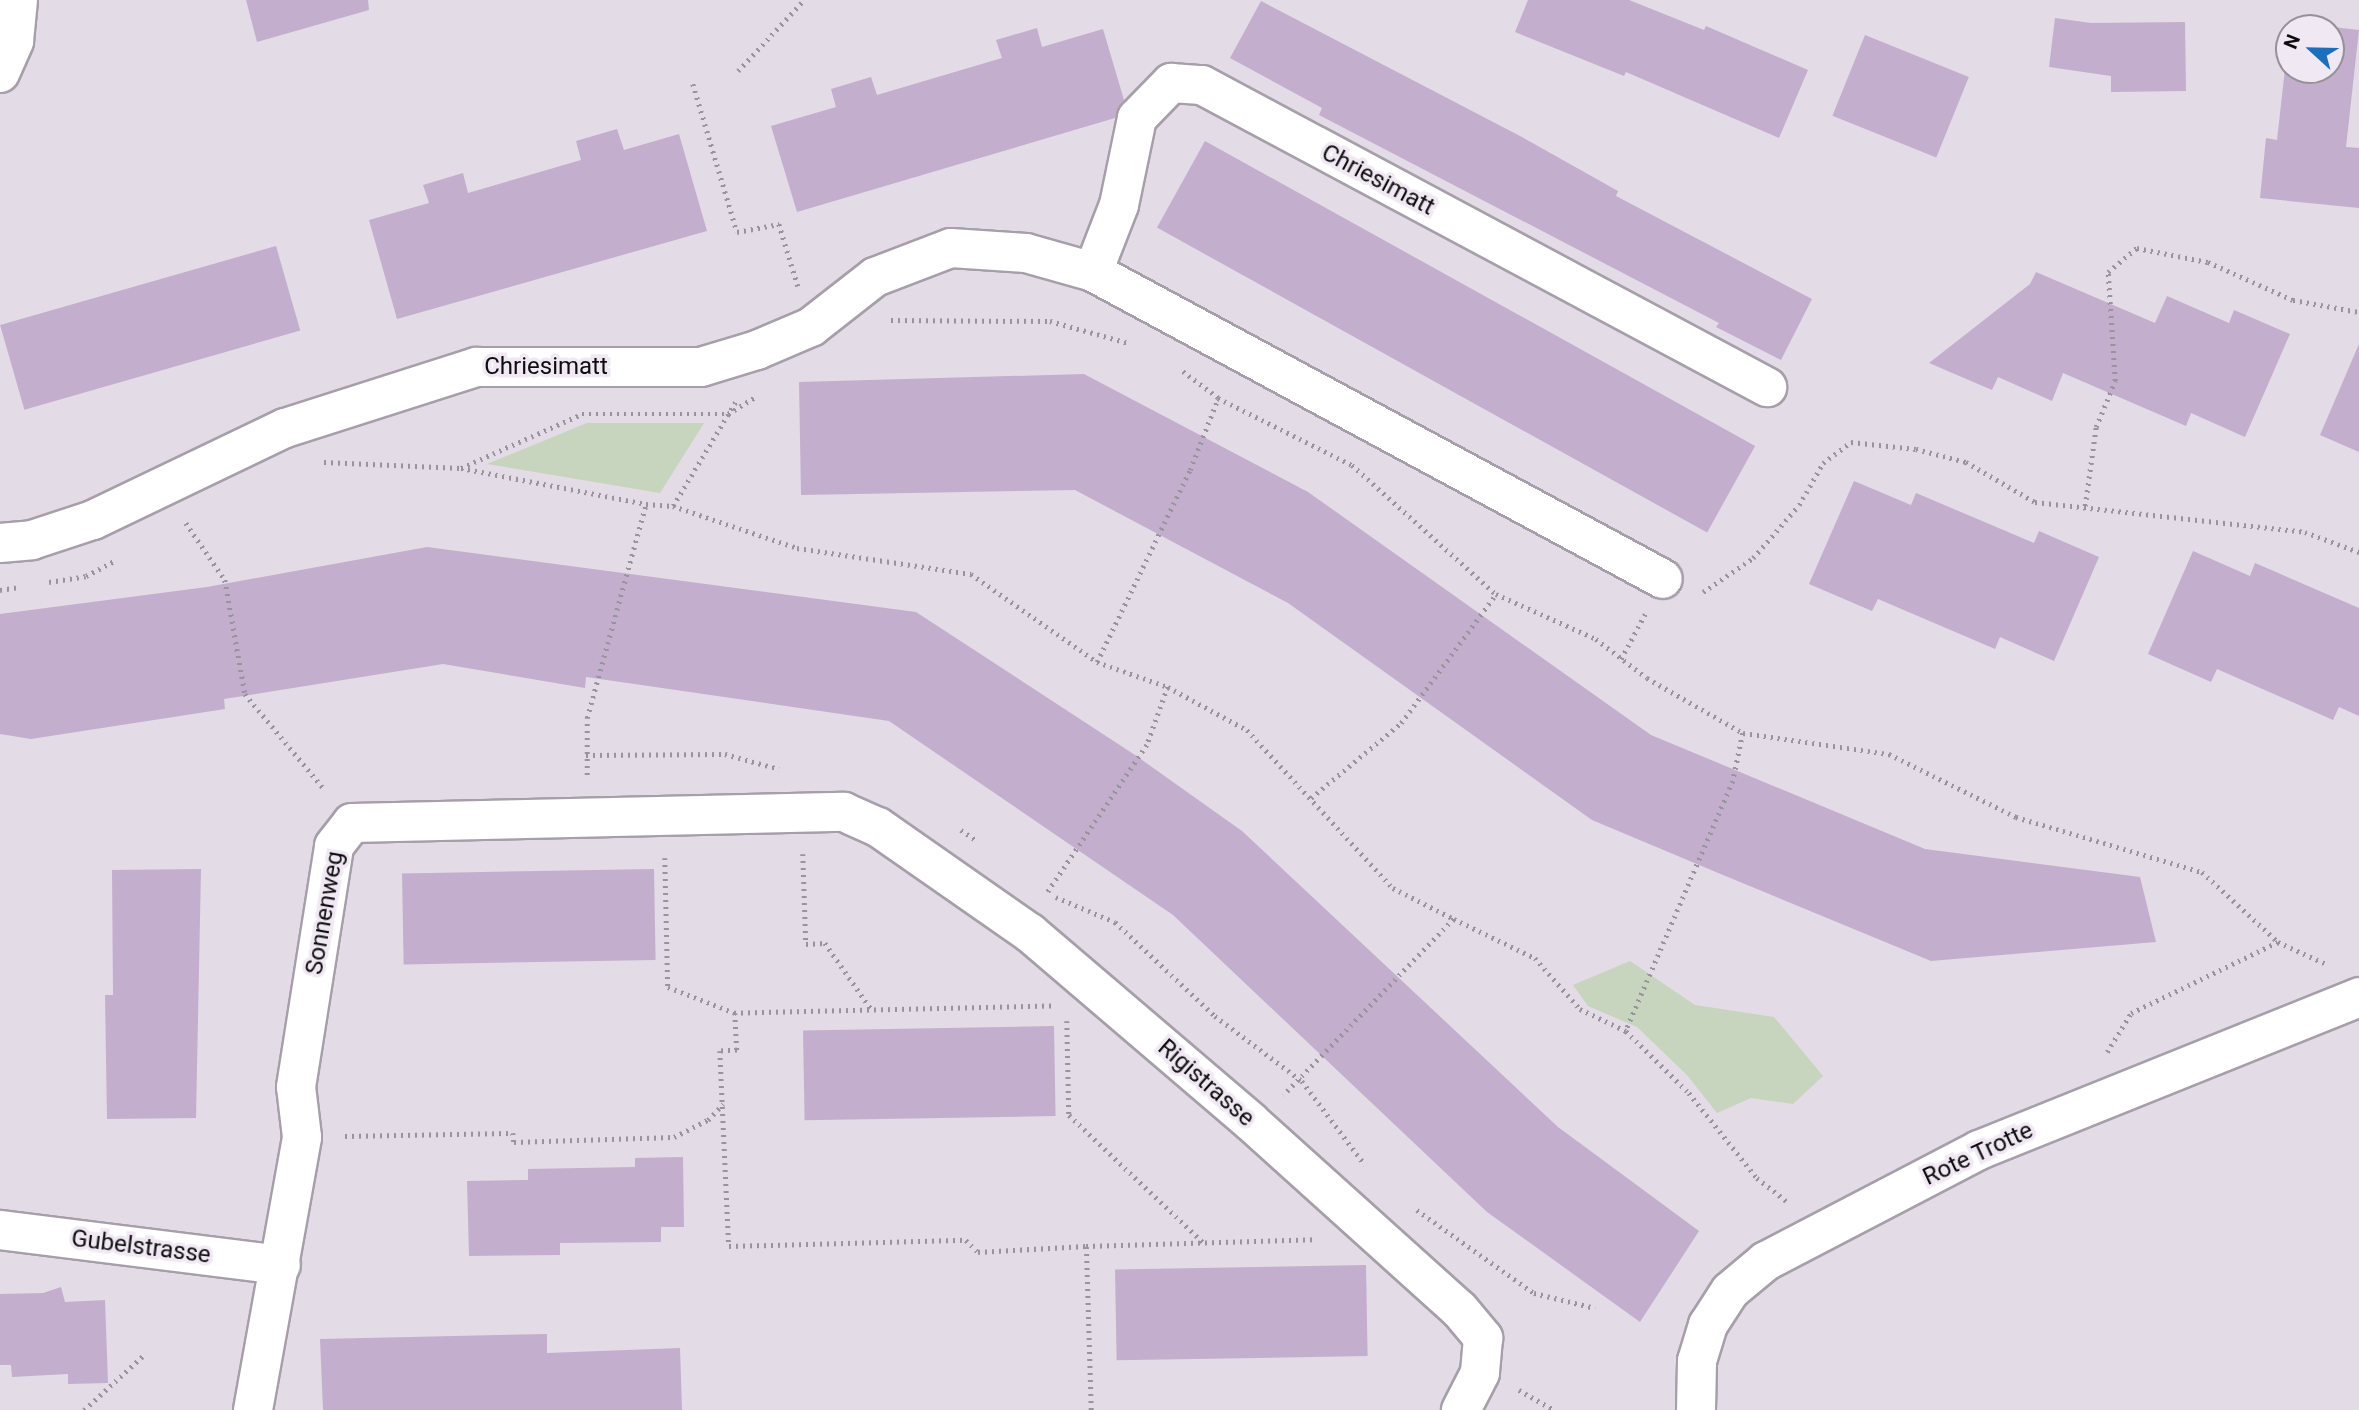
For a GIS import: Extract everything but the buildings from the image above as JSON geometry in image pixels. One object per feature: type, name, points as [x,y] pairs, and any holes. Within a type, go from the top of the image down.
[{"type":"street","points":[[0,74],[14,41],[18,0]]},
{"type":"street","name":"Chriesimatt","points":[[1093,272],[1119,205],[1137,118],[1171,83],[1202,85],[1767,387]]},
{"type":"street","name":"Chriesimatt","points":[[0,543],[32,540],[93,520],[157,487],[285,428],[476,367],[701,367],[757,350],[811,327],[875,277],[950,248],[1026,253],[1093,272],[1663,579]]},
{"type":"street","name":"Sonnenweg","points":[[253,1410],[302,1138],[296,1087],[334,846],[352,823],[591,821],[844,812]]},
{"type":"street","name":"Rigistrasse","points":[[844,812],[878,827],[1030,933],[1250,1121],[1459,1309],[1483,1338],[1480,1373],[1461,1410]]},
{"type":"street","name":"Rote Trotte","points":[[1696,1410],[1697,1361],[1708,1325],[1730,1291],[1766,1261],[1979,1150],[2350,984]]},
{"type":"street","name":"Gubelstrasse","points":[[0,1230],[281,1265]]},
{"type":"path","points":[[738,71],[804,0]]},
{"type":"path","points":[[693,84],[737,232],[779,224],[811,327]]},
{"type":"path","points":[[2085,506],[2096,427],[2115,381],[2108,272],[2137,248],[2208,262],[2293,300],[2359,312]]},
{"type":"path","points":[[1129,343],[1156,304]]},
{"type":"path","points":[[879,320],[1049,321],[1139,347]]},
{"type":"path","points":[[673,506],[728,414],[757,350]]},
{"type":"path","points":[[1180,370],[1218,398],[1352,465],[1496,594],[1596,639],[1647,678],[1744,733],[1889,754],[2016,817],[2202,872],[2278,942],[2350,984]]},
{"type":"path","points":[[461,468],[582,414],[728,414],[763,393]]},
{"type":"path","points":[[1097,662],[1190,470],[1218,398]]},
{"type":"path","points":[[1663,579],[1705,593],[1753,558],[1799,505],[1823,463],[1851,442],[1916,449],[1954,459],[2035,502],[2305,532],[2359,552]]},
{"type":"path","points":[[309,461],[461,468],[646,504],[673,506],[797,548],[971,574],[1097,662],[1168,687],[1247,730],[1393,888],[1535,958],[1580,1009],[1626,1031],[1689,1093],[1756,1178],[1799,1211]]},
{"type":"path","points":[[157,487],[185,521],[225,580],[245,694],[352,823]]},
{"type":"path","points":[[591,821],[587,718],[646,504]]},
{"type":"path","points":[[174,527],[196,514]]},
{"type":"path","points":[[37,584],[86,576],[119,558]]},
{"type":"path","points":[[0,590],[24,586]]},
{"type":"path","points":[[1311,798],[1401,723],[1496,594]]},
{"type":"path","points":[[1030,933],[1047,894],[1147,745],[1168,687]]},
{"type":"path","points":[[1626,1031],[1733,781],[1744,733]]},
{"type":"path","points":[[801,814],[806,944],[825,943],[871,1010]]},
{"type":"path","points":[[664,850],[668,987],[735,1013],[1066,1006],[1069,1115],[1203,1242]]},
{"type":"path","points":[[1047,894],[1115,922],[1215,1016],[1302,1081],[1371,1171]]},
{"type":"path","points":[[1250,1121],[1302,1081],[1454,919]]},
{"type":"path","points":[[735,1013],[737,1051],[720,1051],[729,1246],[966,1240],[978,1252],[1350,1238],[1364,1224]]},
{"type":"path","points":[[302,1138],[513,1133],[514,1142],[674,1137],[708,1120],[723,1103]]},
{"type":"path","points":[[1412,1206],[1534,1293],[1595,1308]]},
{"type":"path","points":[[1086,1246],[1091,1410]]},
{"type":"path","points":[[84,1410],[146,1353]]},
{"type":"green space","points":[[587,423],[704,423],[660,493],[487,464]]},
{"type":"green space","points":[[1630,961],[1695,1005],[1774,1017],[1823,1076],[1793,1104],[1751,1098],[1717,1113],[1687,1075],[1637,1027],[1588,1006],[1573,985]]}]
